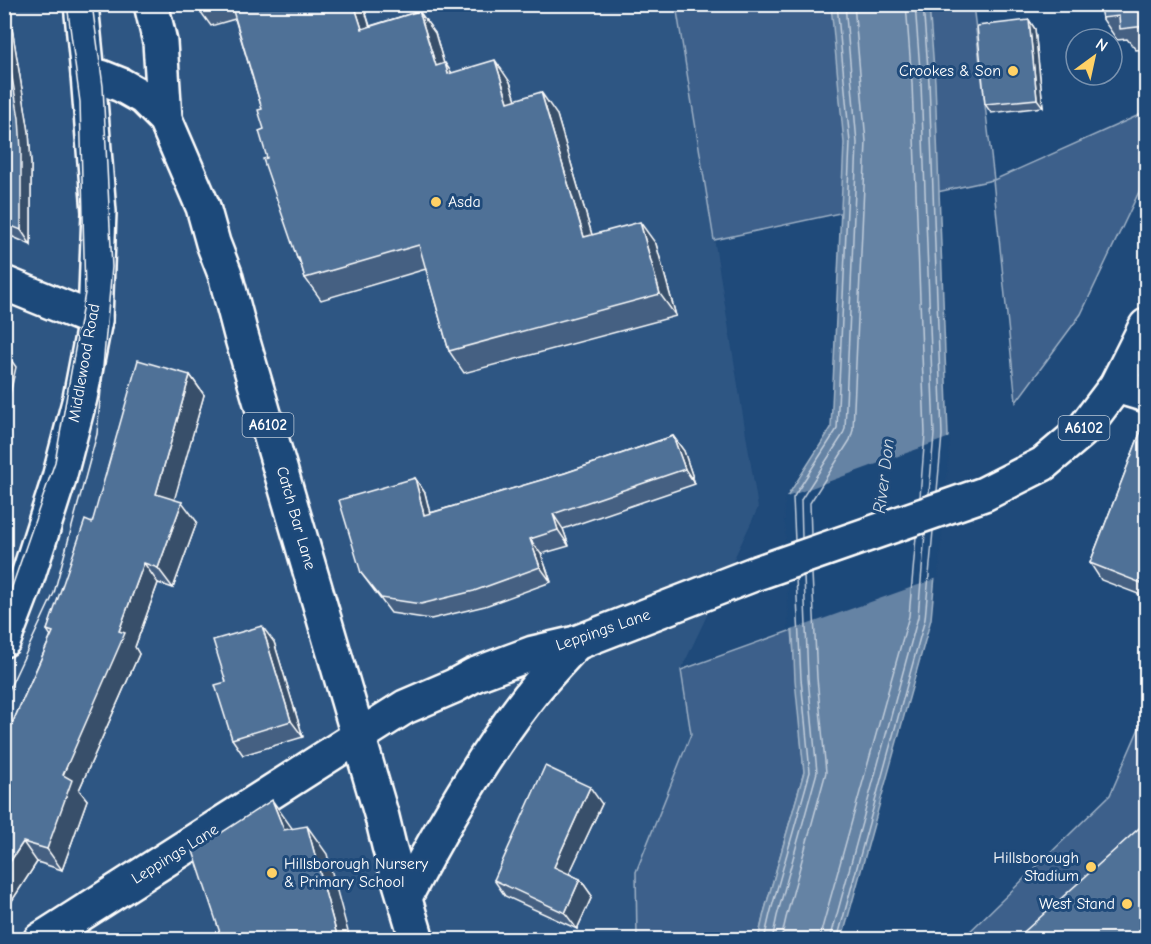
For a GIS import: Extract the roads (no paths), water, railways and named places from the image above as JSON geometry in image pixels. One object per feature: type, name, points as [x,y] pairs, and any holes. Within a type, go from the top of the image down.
[{"type":"main road","name":"Middlewood Road","points":[[4,640],[25,585],[58,482],[80,398],[95,320],[99,212],[81,4]]},
{"type":"main road","points":[[151,4],[160,42],[165,119]]},
{"type":"main road","name":"Catch Bar Lane","points":[[88,75],[101,77],[121,85],[144,98],[165,119],[203,207],[225,274],[417,939]]},
{"type":"main road","points":[[4,283],[95,320]]},
{"type":"main road","name":"Leppings Lane","points":[[40,939],[405,707],[474,675],[533,652],[576,643],[754,574],[984,495],[1043,464],[1131,391],[1146,326]]},
{"type":"main road","name":"A6102","points":[[405,897],[432,847],[488,755],[526,701],[576,643]]},
{"type":"water","name":"River Don","points":[[831,5],[929,5],[935,82],[948,435],[931,619],[842,939],[758,940],[804,772],[795,680],[787,497],[831,428],[844,143]]},
{"type":"tram line","points":[[4,610],[55,462],[85,293],[80,102],[67,4]]},
{"type":"tram line","points":[[4,700],[54,593],[97,434],[112,267],[103,86],[92,4]]},
{"type":"place","name":"Crookes & Son","points":[[1013,71]]},
{"type":"place","name":"Asda","points":[[436,202]]},
{"type":"place","name":"Hillsborough Stadium","points":[[1091,867]]},
{"type":"place","name":"Hillsborough Nursery & Primary School","points":[[272,873]]},
{"type":"place","name":"West Stand","points":[[1127,904]]}]
